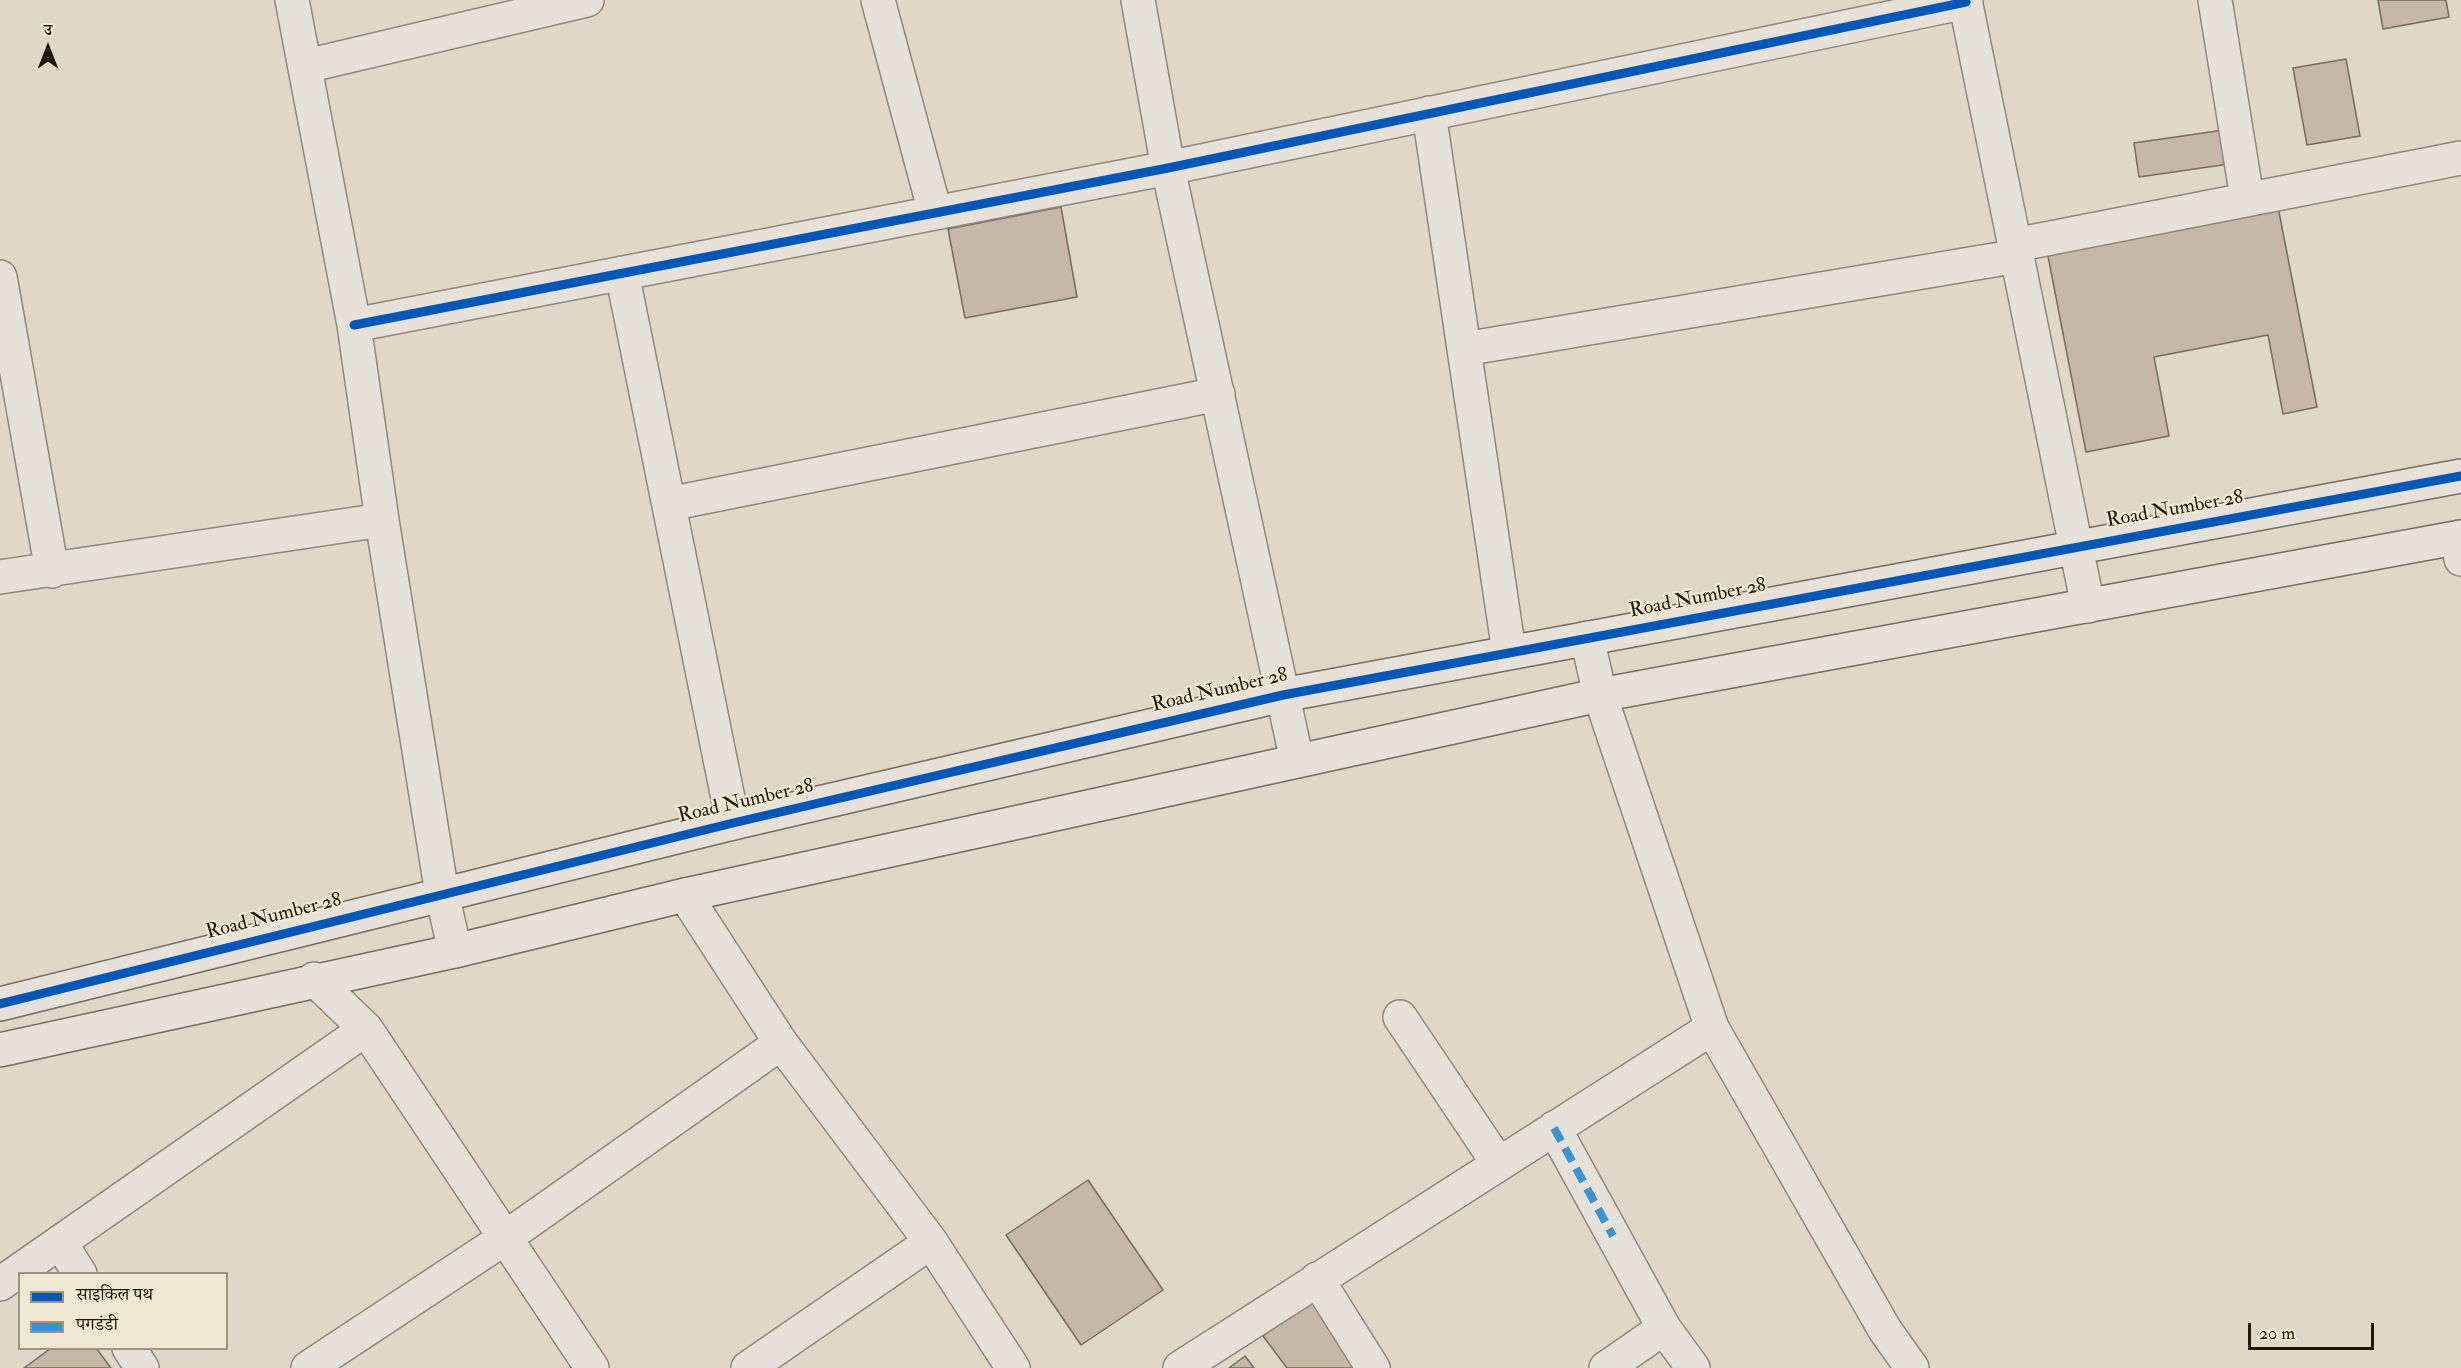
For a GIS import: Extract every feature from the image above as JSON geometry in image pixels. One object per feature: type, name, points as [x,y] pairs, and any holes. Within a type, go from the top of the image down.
[{"type":"street","points":[[292,0],[354,325],[381,520],[442,894],[455,951]]},
{"type":"street","points":[[306,66],[587,0]]},
{"type":"street","points":[[878,0],[935,212]]},
{"type":"street","points":[[1138,0],[1168,168],[1297,761]]},
{"type":"street","points":[[2215,0],[2247,198]]},
{"type":"street","points":[[354,325],[1168,168],[1966,1],[2088,606]]},
{"type":"street","points":[[1429,113],[1509,652]]},
{"type":"street","points":[[1464,349],[2016,250],[2247,198],[2461,158]]},
{"type":"street","points":[[622,273],[733,823]]},
{"type":"street","points":[[0,277],[52,571]]},
{"type":"street","points":[[669,504],[1218,393]]},
{"type":"street","name":"Road Number 28","points":[[0,1004],[733,823],[1283,695],[2461,476]]},
{"type":"street","points":[[0,578],[381,520]]},
{"type":"street","points":[[0,1050],[455,951],[685,895],[1600,695],[2088,606],[2460,545]]},
{"type":"street","points":[[1587,638],[1600,695],[1712,1028],[1885,1330],[1912,1368]]},
{"type":"street","points":[[685,895],[782,1043],[931,1242],[1013,1368]]},
{"type":"street","points":[[314,980],[366,1029],[592,1368]]},
{"type":"street","points":[[1400,1017],[1498,1163]]},
{"type":"street","points":[[1180,1368],[1712,1028]]},
{"type":"street","points":[[0,1284],[366,1029]]},
{"type":"street","points":[[308,1368],[505,1238],[782,1043]]},
{"type":"street","points":[[1554,1128],[1664,1328],[1693,1368]]},
{"type":"street","points":[[60,1242],[79,1272]]},
{"type":"street","points":[[748,1368],[931,1242]]},
{"type":"street","points":[[1317,1279],[1373,1368]]},
{"type":"street","points":[[1606,1368],[1664,1328]]},
{"type":"street","points":[[130,1350],[142,1368]]},
{"type":"building","points":[[2378,0],[2446,0],[2449,17],[2383,29]]},
{"type":"building","points":[[2346,59],[2360,136],[2307,145],[2293,68]]},
{"type":"building","points":[[2224,130],[2229,164],[2139,177],[2134,143]]},
{"type":"building","points":[[1061,207],[1077,297],[965,318],[948,229]]},
{"type":"building","points":[[2278,207],[2317,407],[2283,414],[2268,335],[2154,357],[2169,436],[2086,452],[2047,251]]},
{"type":"building","points":[[1088,1180],[1163,1290],[1081,1345],[1006,1235]]},
{"type":"building","points":[[1314,1299],[1364,1368],[1287,1368],[1263,1336]]},
{"type":"building","points":[[48,1350],[98,1350],[111,1368],[24,1368]]},
{"type":"building","points":[[1245,1356],[1254,1368],[1229,1368]]},
{"type":"marked path","points":[[1554,1128],[1613,1236]]},
{"type":"cycle path","points":[[354,325],[1168,168],[1966,2]]},
{"type":"cycle path","points":[[0,1004],[733,823],[1283,695],[2461,476]]}]
